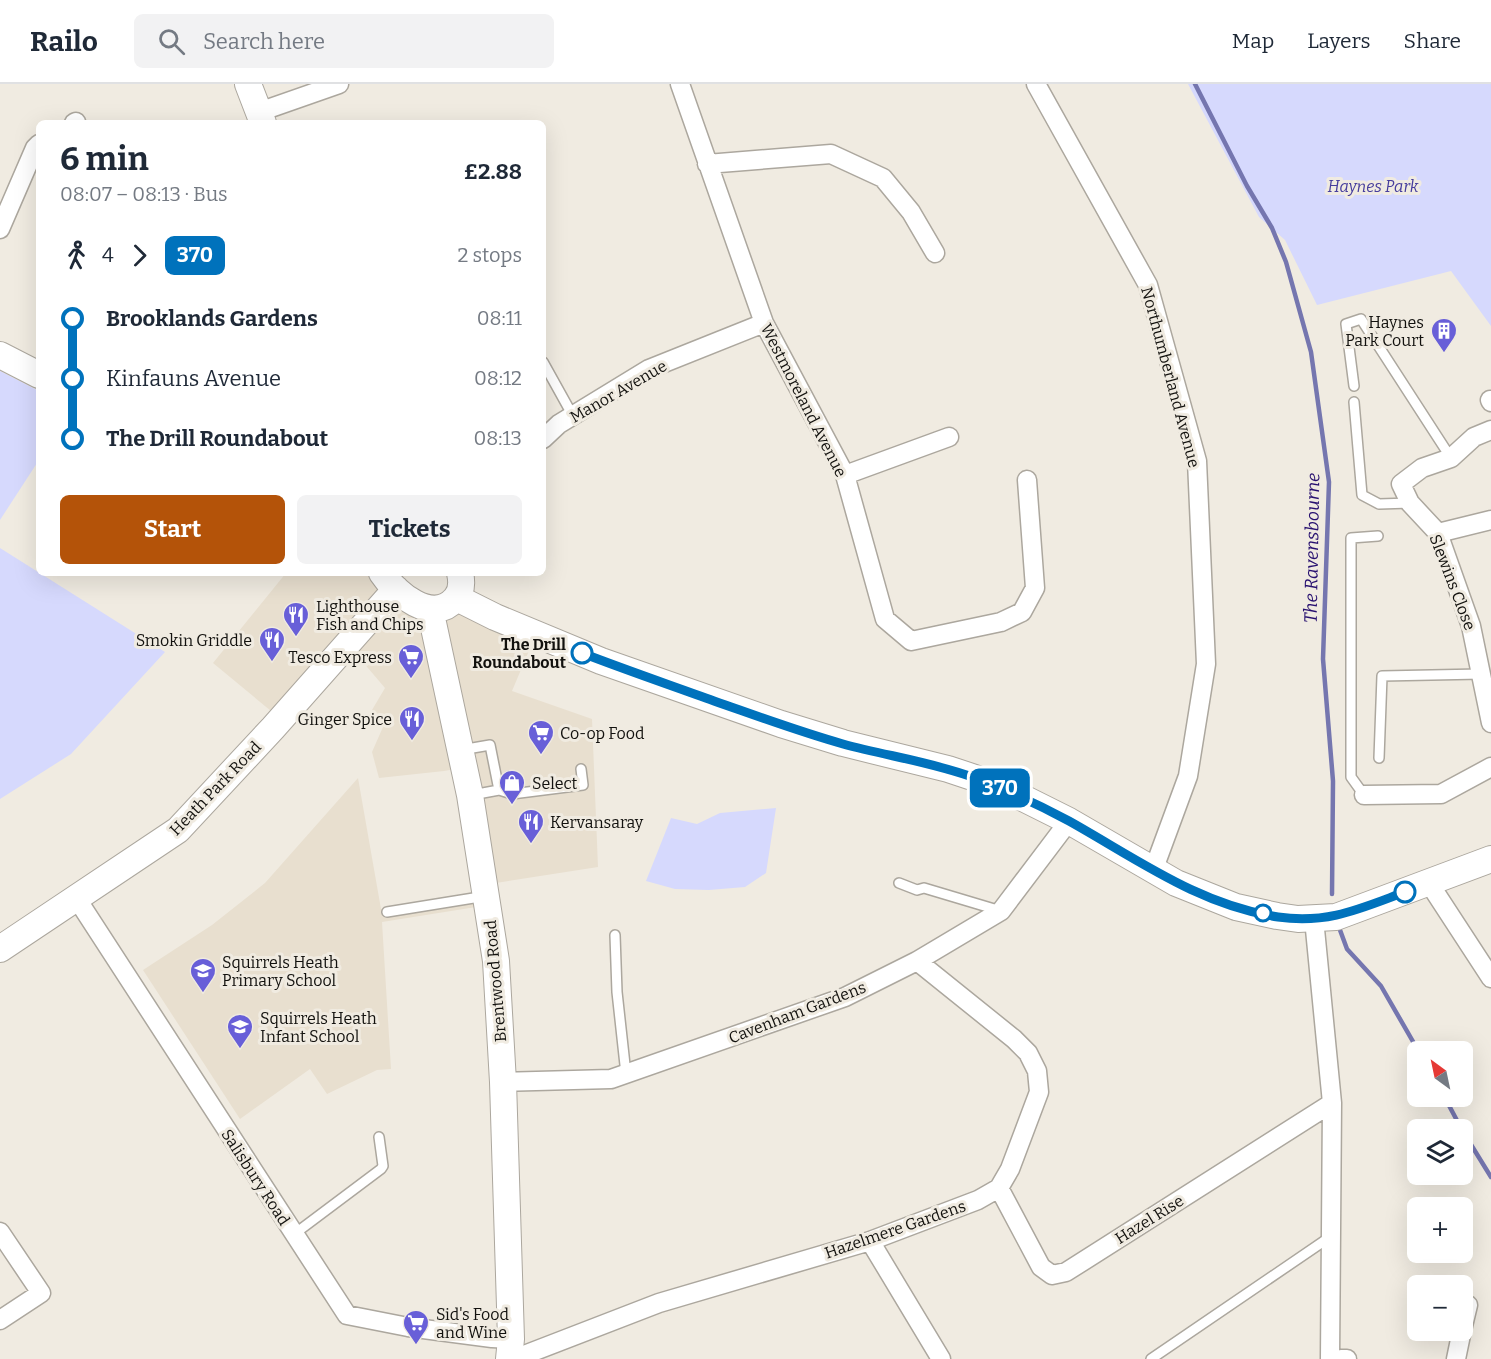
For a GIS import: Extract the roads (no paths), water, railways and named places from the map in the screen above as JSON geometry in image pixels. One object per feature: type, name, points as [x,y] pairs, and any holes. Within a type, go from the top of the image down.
[{"type":"street","points":[[248,84],[261,118],[339,84]]},
{"type":"street","name":"Westmoreland Avenue","points":[[680,84],[764,323],[845,475],[885,619],[911,641],[1001,622],[1023,612],[1035,588],[1027,480]]},
{"type":"street","name":"Northumberland Avenue","points":[[1036,84],[1148,285],[1197,461],[1206,664],[1188,776],[1153,871]]},
{"type":"street","points":[[0,229],[36,147]]},
{"type":"street","points":[[707,164],[831,154],[883,178],[911,212],[935,253]]},
{"type":"street","name":"Manor Avenue","points":[[546,436],[559,424],[648,369],[764,323]]},
{"type":"street","points":[[0,355],[36,373]]},
{"type":"street","points":[[1410,503],[1401,484],[1422,468],[1451,458],[1474,437],[1491,430]]},
{"type":"street","points":[[845,475],[949,437]]},
{"type":"street","name":"Slewins Close","points":[[1410,503],[1437,533],[1471,626],[1491,723]]},
{"type":"street","points":[[1437,533],[1491,519]]},
{"type":"street","points":[[389,581],[414,603],[430,609],[443,607],[458,585],[495,617],[601,661],[843,744],[948,769],[975,778],[1069,821],[1153,871],[1199,894],[1236,907],[1277,916],[1314,919],[1336,917],[1491,859]]},
{"type":"street","name":"Heath Park Road","points":[[0,949],[178,830],[273,728],[389,581]]},
{"type":"street","name":"Brentwood Road","points":[[430,609],[470,795],[496,961],[503,1082],[512,1352]]},
{"type":"street","points":[[1364,795],[1442,794],[1491,767]]},
{"type":"street","name":"Cavenham Gardens","points":[[503,1082],[611,1079],[844,997],[917,961],[1001,910],[1069,821]]},
{"type":"street","points":[[1429,883],[1491,978]]},
{"type":"street","name":"Salisbury Road","points":[[77,899],[347,1316],[492,1338],[512,1352]]},
{"type":"street","points":[[1314,919],[1332,1103],[1330,1359]]},
{"type":"street","points":[[917,961],[1014,1039],[1028,1053],[1037,1071],[1039,1092],[1010,1169],[999,1188]]},
{"type":"street","name":"Hazel Rise","points":[[999,1188],[1041,1267],[1052,1275],[1066,1272],[1332,1103]]},
{"type":"street","name":"Hazelmere Gardens","points":[[512,1352],[659,1303],[870,1241],[978,1200],[999,1188]]},
{"type":"street","points":[[0,1232],[41,1293],[0,1320]]},
{"type":"street","points":[[870,1241],[941,1359]]},
{"type":"street","points":[[1456,1359],[1460,1341]]},
{"type":"street","points":[[1341,1359],[1347,1359]]},
{"type":"lane","points":[[1354,386],[1346,324],[1361,319],[1451,458]]},
{"type":"lane","points":[[546,368],[573,416]]},
{"type":"lane","points":[[1354,402],[1362,495],[1379,504],[1410,503]]},
{"type":"lane","points":[[1364,795],[1351,777],[1351,538],[1378,537]]},
{"type":"lane","points":[[1379,758],[1382,676],[1481,674]]},
{"type":"lane","points":[[460,750],[490,745],[499,790]]},
{"type":"lane","points":[[470,795],[499,790],[512,794],[583,785],[581,769]]},
{"type":"lane","points":[[899,883],[917,890],[924,888],[1001,910]]},
{"type":"lane","points":[[387,912],[486,896]]},
{"type":"lane","points":[[615,935],[617,992],[626,1074]]},
{"type":"lane","points":[[293,1235],[381,1169],[383,1166],[379,1137]]},
{"type":"lane","points":[[1151,1359],[1330,1237]]},
{"type":"waterway","name":"The Ravensbourne","points":[[1195,84],[1247,186],[1272,228],[1286,262],[1311,352],[1329,482],[1323,659],[1333,781],[1332,894]]},
{"type":"waterway","name":"The Ravensbourne","points":[[1340,930],[1347,949],[1381,986],[1413,1041]]},
{"type":"waterway","name":"The Ravensbourne","points":[[1450,1107],[1456,1119]]},
{"type":"waterway","name":"The Ravensbourne","points":[[1473,1148],[1491,1177]]},
{"type":"place","name":"Haynes Park Court","points":[[1444,354]]},
{"type":"place","name":"Lighthouse Fish and Chips","points":[[296,638]]},
{"type":"place","name":"The Drill Roundabout","points":[[582,653]]},
{"type":"place","name":"Smokin Griddle","points":[[272,663]]},
{"type":"place","name":"Tesco Express","points":[[411,680]]},
{"type":"place","name":"Ginger Spice","points":[[412,742]]},
{"type":"place","name":"Co-op Food","points":[[541,756]]},
{"type":"place","name":"Select","points":[[512,806]]},
{"type":"place","name":"Kervansaray","points":[[531,845]]},
{"type":"place","name":"Squirrels Heath Primary School","points":[[203,994]]},
{"type":"place","name":"Squirrels Heath Infant School","points":[[240,1050]]},
{"type":"place","name":"Sid's Food and Wine","points":[[416,1346]]},
{"type":"park label","name":"Haynes Park","points":[[1373,186]]}]
